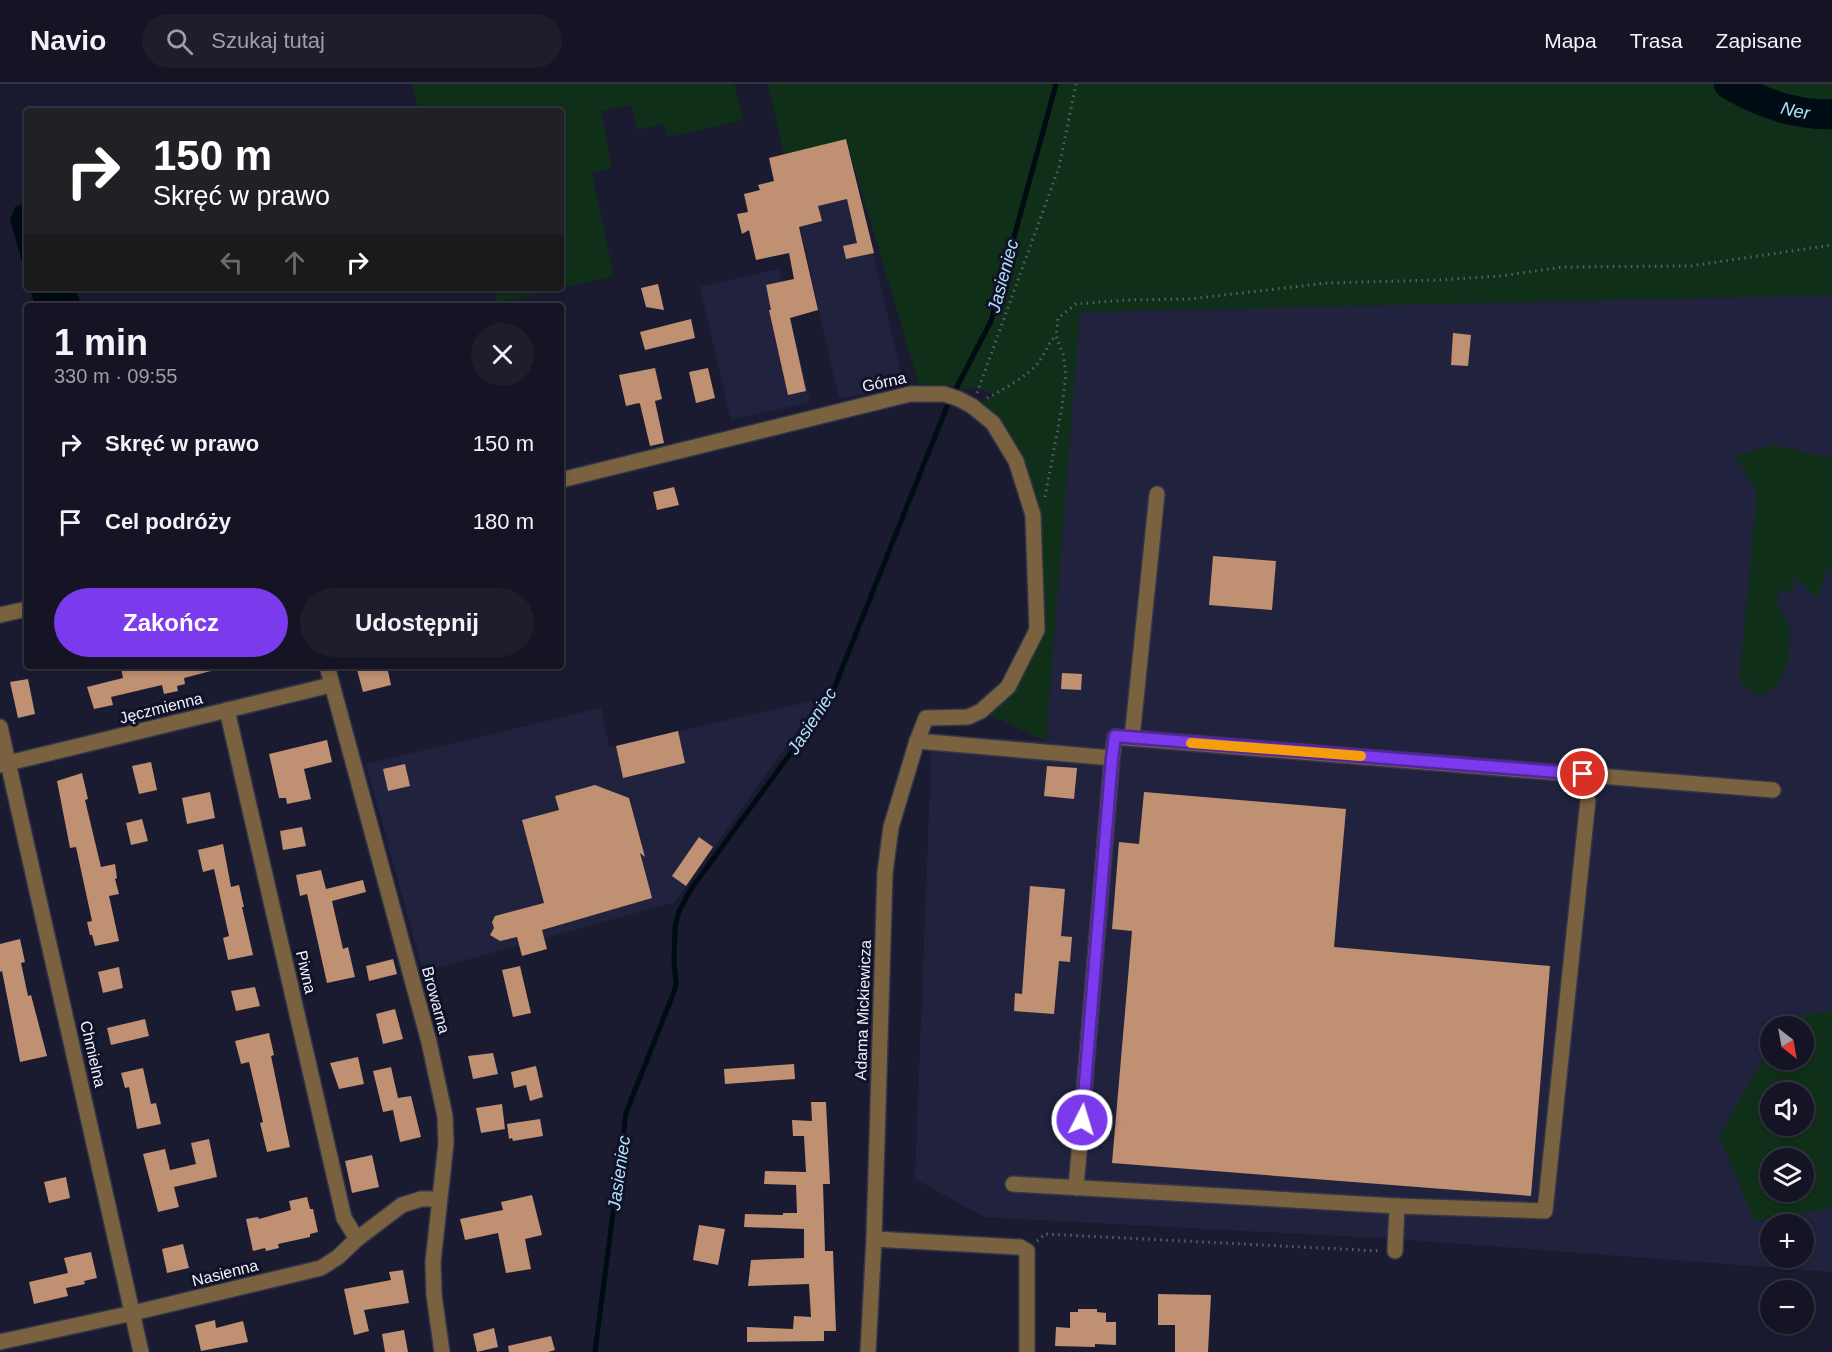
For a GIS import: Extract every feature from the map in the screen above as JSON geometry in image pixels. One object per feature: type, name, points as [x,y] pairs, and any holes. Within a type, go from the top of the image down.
[{"type":"street","name":"Górna","points":[[564,479],[910,394],[944,394],[966,402],[993,423],[1016,460],[1033,515],[1037,630],[1008,687],[981,711],[969,717]]},
{"type":"street","points":[[1132,738],[1157,494]]},
{"type":"street","points":[[0,615],[24,610]]},
{"type":"street","name":"Browarna","points":[[328,669],[429,1042],[445,1116],[446,1143],[433,1262],[434,1295],[442,1352]]},
{"type":"street","name":"Jęczmienna","points":[[4,764],[331,685]]},
{"type":"street","name":"Piwna","points":[[227,710],[344,1218],[357,1239]]},
{"type":"street","name":"Adama Mickiewicza","points":[[868,1352],[874,1239],[885,873],[891,827],[926,718],[969,717]]},
{"type":"street","name":"Chmielna","points":[[0,727],[4,764],[141,1352]]},
{"type":"street","points":[[1076,1188],[1115,736],[1773,790]]},
{"type":"street","points":[[917,741],[1112,758]]},
{"type":"street","points":[[1013,1184],[1397,1206],[1545,1211],[1588,800]]},
{"type":"street","name":"Nasienna","points":[[0,1342],[321,1268],[402,1205],[421,1199],[439,1199]]},
{"type":"street","points":[[1395,1251],[1397,1206]]},
{"type":"street","points":[[874,1239],[1020,1246],[1027,1251],[1027,1352]]},
{"type":"path","points":[[966,402],[998,338],[1059,167],[1076,84]]},
{"type":"path","points":[[1044,506],[1066,375],[1063,354],[1056,336],[1058,318],[1076,304],[1126,300],[1191,299],[1327,283],[1500,276],[1563,267],[1690,266],[1832,245]]},
{"type":"path","points":[[966,402],[996,394],[1037,364],[1048,343],[1056,336]]},
{"type":"path","points":[[1027,1251],[1045,1234],[1395,1251]]},
{"type":"shaded area","points":[[846,139],[904,385],[839,399],[784,155]]},
{"type":"shaded area","points":[[24,203],[24,269],[10,219],[15,207]]},
{"type":"shaded area","points":[[779,269],[810,402],[731,420],[700,287]]},
{"type":"shaded area","points":[[30,291],[77,291],[80,303],[35,303]]},
{"type":"shaded area","points":[[1832,295],[1832,1272],[1779,1268],[1814,1268],[1814,1214],[1760,1214],[1760,1267],[1396,1239],[984,1217],[915,1179],[932,734],[1046,741],[1079,312]]},
{"type":"shaded area","points":[[820,699],[675,902],[423,972],[366,764],[601,708],[609,747]]},
{"type":"green space","points":[[412,84],[734,84],[743,120],[668,137],[664,124],[638,130],[631,105],[601,111],[612,168],[592,173],[614,276],[564,287],[564,108],[418,108]]},
{"type":"green space","points":[[768,84],[1832,84],[1832,295],[1080,312],[1046,741],[981,711],[1008,687],[1037,630],[1033,515],[1016,461],[972,406],[996,394],[973,387],[963,390],[956,386],[920,388],[846,139],[784,155]]},
{"type":"green space","points":[[494,291],[548,291],[496,303]]},
{"type":"green space","points":[[1775,445],[1830,458],[1832,461],[1832,567],[1825,575],[1818,599],[1793,576],[1794,589],[1780,592],[1776,603],[1790,626],[1789,659],[1777,687],[1759,696],[1739,681],[1757,493],[1734,455]]},
{"type":"green space","points":[[1832,1010],[1832,1208],[1796,1214],[1760,1214],[1760,1220],[1755,1221],[1719,1137],[1760,1066],[1760,1070],[1814,1070],[1814,1016],[1800,1016]]},
{"type":"building","points":[[846,139],[874,253],[846,259],[843,246],[857,243],[847,199],[818,206],[822,221],[799,227],[818,310],[790,318],[806,391],[788,395],[769,310],[771,310],[766,285],[794,279],[789,253],[756,260],[749,230],[742,234],[737,214],[748,212],[744,194],[760,190],[758,185],[774,181],[769,158]]},
{"type":"building","points":[[658,284],[664,310],[646,307],[641,288]]},
{"type":"building","points":[[691,319],[695,338],[645,350],[640,332]]},
{"type":"building","points":[[1453,333],[1471,335],[1468,366],[1451,365]]},
{"type":"building","points":[[655,368],[662,399],[655,401],[664,443],[650,446],[640,404],[626,406],[619,375]]},
{"type":"building","points":[[708,368],[715,398],[696,403],[689,372]]},
{"type":"building","points":[[674,487],[679,505],[657,510],[653,492]]},
{"type":"building","points":[[1213,556],[1276,561],[1272,610],[1209,605]]},
{"type":"building","points":[[121,669],[211,669],[211,671],[184,678],[185,684],[177,686],[178,691],[164,694],[162,685],[111,697],[113,705],[94,709],[87,687],[123,678]]},
{"type":"building","points":[[357,669],[388,669],[391,685],[363,692]]},
{"type":"building","points":[[1062,673],[1082,674],[1081,690],[1061,689]]},
{"type":"building","points":[[28,679],[35,714],[18,718],[10,682]]},
{"type":"building","points":[[678,731],[685,763],[623,778],[616,746]]},
{"type":"building","points":[[327,740],[332,762],[304,769],[311,799],[287,804],[286,798],[279,798],[269,754]]},
{"type":"building","points":[[151,762],[157,790],[139,794],[132,766]]},
{"type":"building","points":[[405,764],[410,786],[388,791],[383,769]]},
{"type":"building","points":[[1047,766],[1077,768],[1074,799],[1044,796]]},
{"type":"building","points":[[82,773],[88,799],[85,800],[101,867],[115,864],[117,878],[115,879],[119,894],[109,896],[119,941],[95,946],[87,922],[92,921],[76,847],[70,848],[57,781]]},
{"type":"building","points":[[595,785],[629,798],[645,857],[640,853],[652,898],[542,930],[547,949],[522,956],[517,937],[500,941],[490,935],[494,928],[492,922],[495,916],[544,903],[522,820],[559,810],[555,796]]},
{"type":"building","points":[[210,792],[215,818],[187,824],[182,798]]},
{"type":"building","points":[[1144,792],[1346,809],[1334,947],[1550,966],[1531,1196],[1112,1163],[1132,931],[1112,929],[1119,842],[1139,844]]},
{"type":"building","points":[[142,819],[148,841],[131,845],[126,823]]},
{"type":"building","points":[[302,827],[306,846],[283,850],[280,831]]},
{"type":"building","points":[[699,837],[713,847],[686,886],[672,876]]},
{"type":"building","points":[[223,844],[231,887],[239,885],[253,955],[228,960],[223,938],[229,936],[214,869],[203,872],[198,850]]},
{"type":"building","points":[[321,870],[326,889],[363,880],[366,892],[332,901],[343,949],[348,947],[355,977],[327,983],[307,894],[300,896],[296,875]]},
{"type":"building","points":[[1030,886],[1065,889],[1061,936],[1072,937],[1070,962],[1059,961],[1054,1014],[1014,1011],[1015,993],[1022,994]]},
{"type":"building","points":[[20,939],[25,962],[21,963],[28,996],[31,995],[47,1056],[20,1062],[2,971],[0,972],[0,944]]},
{"type":"building","points":[[393,959],[397,974],[369,981],[366,966]]},
{"type":"building","points":[[520,966],[531,1013],[513,1017],[502,970]]},
{"type":"building","points":[[119,967],[123,988],[103,993],[98,972]]},
{"type":"building","points":[[255,987],[260,1006],[236,1011],[231,991]]},
{"type":"building","points":[[395,1009],[403,1039],[383,1044],[376,1014]]},
{"type":"building","points":[[145,1019],[149,1036],[111,1045],[107,1028]]},
{"type":"building","points":[[269,1033],[274,1055],[271,1056],[290,1147],[267,1152],[260,1123],[263,1122],[249,1062],[241,1064],[235,1041]]},
{"type":"building","points":[[493,1053],[498,1074],[473,1079],[468,1056]]},
{"type":"building","points":[[358,1057],[364,1084],[339,1089],[330,1063]]},
{"type":"building","points":[[794,1064],[795,1079],[725,1084],[724,1069]]},
{"type":"building","points":[[536,1066],[543,1097],[530,1101],[526,1085],[514,1088],[511,1072]]},
{"type":"building","points":[[391,1067],[398,1098],[411,1096],[421,1137],[400,1142],[393,1110],[383,1112],[373,1071]]},
{"type":"building","points":[[143,1068],[151,1104],[156,1103],[161,1124],[137,1129],[129,1087],[125,1088],[121,1073]]},
{"type":"building","points":[[811,1102],[826,1102],[830,1184],[823,1184],[825,1251],[833,1251],[836,1331],[824,1331],[824,1341],[747,1342],[747,1327],[793,1329],[794,1316],[811,1317],[809,1284],[748,1286],[751,1260],[804,1258],[804,1229],[744,1227],[745,1214],[797,1213],[796,1185],[764,1184],[765,1171],[806,1172],[804,1136],[793,1136],[792,1120],[812,1121]]},
{"type":"building","points":[[502,1104],[505,1129],[481,1133],[476,1108]]},
{"type":"building","points":[[540,1119],[543,1136],[513,1141],[512,1138],[509,1139],[507,1124]]},
{"type":"building","points":[[209,1139],[217,1177],[174,1187],[179,1207],[158,1212],[143,1154],[165,1149],[170,1170],[196,1164],[191,1143]]},
{"type":"building","points":[[372,1155],[379,1187],[352,1193],[345,1161]]},
{"type":"building","points":[[66,1177],[70,1198],[49,1203],[44,1182]]},
{"type":"building","points":[[532,1195],[542,1235],[525,1239],[531,1269],[506,1273],[498,1233],[465,1240],[460,1219],[503,1210],[501,1202]]},
{"type":"building","points":[[307,1197],[310,1209],[313,1209],[318,1232],[310,1234],[310,1237],[278,1244],[279,1248],[253,1251],[246,1219],[258,1217],[259,1219],[291,1210],[289,1201]]},
{"type":"building","points":[[699,1225],[725,1229],[718,1265],[693,1260]]},
{"type":"building","points":[[183,1244],[189,1268],[167,1273],[162,1249]]},
{"type":"building","points":[[91,1252],[97,1278],[84,1281],[85,1284],[66,1288],[68,1296],[34,1304],[29,1282],[68,1273],[64,1258]]},
{"type":"building","points":[[403,1270],[409,1303],[364,1310],[369,1331],[354,1335],[344,1289],[391,1280],[389,1272]]},
{"type":"building","points":[[1158,1294],[1211,1295],[1208,1352],[1175,1352],[1175,1325],[1158,1325]]},
{"type":"building","points":[[1078,1309],[1097,1309],[1097,1312],[1106,1313],[1106,1322],[1116,1322],[1116,1345],[1055,1346],[1056,1327],[1070,1328],[1070,1312],[1078,1312]]},
{"type":"building","points":[[215,1320],[216,1328],[243,1321],[248,1342],[201,1351],[195,1325]]},
{"type":"building","points":[[494,1328],[498,1347],[477,1352],[473,1334]]},
{"type":"building","points":[[404,1330],[408,1352],[385,1352],[382,1334]]},
{"type":"building","points":[[551,1336],[555,1350],[509,1352],[508,1346]]},
{"type":"waterway","name":"Jasieniec","points":[[595,1352],[626,1113],[674,992],[676,984],[675,927],[679,911],[691,889],[829,701],[948,404],[991,321],[1056,84]]},
{"type":"waterway","name":"Ner","points":[[1729,84],[1752,97],[1778,106],[1805,113],[1832,114]]},
{"type":"slow traffic","points":[[1191,743],[1361,756]]},
{"type":"route","points":[[1082,1120],[1115,736],[1583,774]]}]
